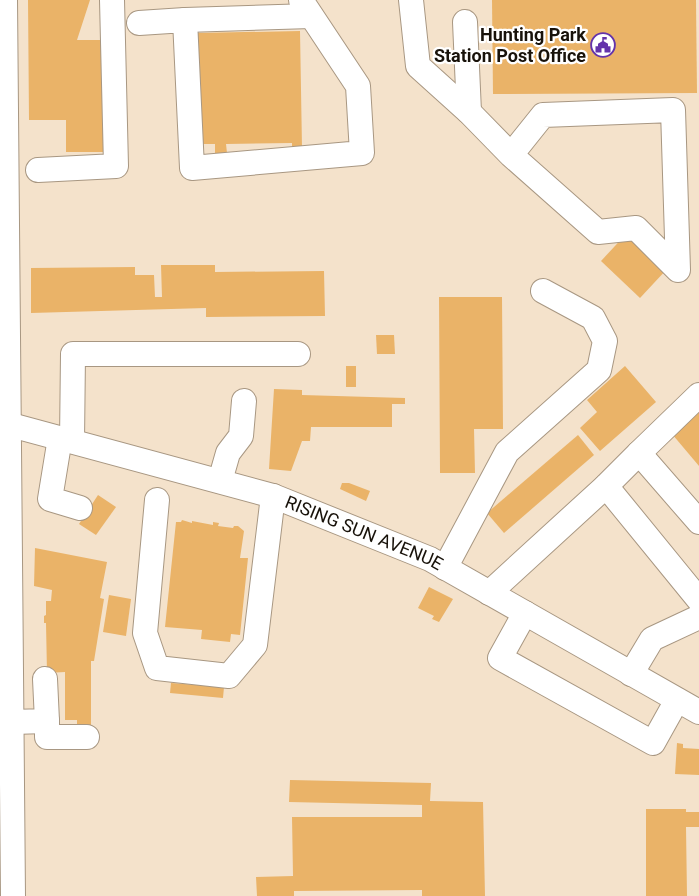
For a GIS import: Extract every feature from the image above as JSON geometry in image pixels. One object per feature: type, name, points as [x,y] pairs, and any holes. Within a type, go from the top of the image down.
[{"type":"street","points":[[5,0],[3,175],[6,684],[12,722],[13,896]]},
{"type":"street","points":[[38,170],[116,166],[112,0]]},
{"type":"street","points":[[411,0],[418,66],[469,112],[511,155],[598,232],[636,228],[678,270],[673,110],[543,115],[511,155]]},
{"type":"street","points":[[139,23],[306,8],[358,86],[362,153],[192,168],[185,20]]},
{"type":"street","points":[[465,22],[469,112]]},
{"type":"street","points":[[445,568],[507,452],[599,370],[605,341],[593,318],[543,291]]},
{"type":"street","points":[[80,508],[50,499],[66,440],[73,354],[298,354]]},
{"type":"street","points":[[489,593],[606,486],[699,395]]},
{"type":"street","points":[[220,481],[228,453],[241,436],[244,401]]},
{"type":"street","name":"RISING SUN AVENUE","points":[[4,423],[274,496],[430,559],[699,712]]},
{"type":"street","points":[[639,453],[699,522]]},
{"type":"street","points":[[606,486],[699,600]]},
{"type":"street","points":[[156,500],[145,633],[156,668],[229,676],[255,645],[274,496]]},
{"type":"street","points":[[525,613],[500,658],[653,743],[677,700]]},
{"type":"street","points":[[631,674],[652,639],[699,617]]},
{"type":"street","points":[[44,679],[47,737],[87,737]]},
{"type":"street","points":[[12,722],[47,721]]},
{"type":"building","points":[[28,0],[90,0],[77,40],[103,40],[103,152],[66,152],[66,120],[29,120]]},
{"type":"building","points":[[492,0],[696,0],[697,93],[493,94]]},
{"type":"building","points":[[300,31],[302,148],[292,148],[292,143],[226,144],[227,153],[215,153],[215,144],[199,144],[198,33]]},
{"type":"building","points":[[628,232],[667,269],[640,298],[601,261]]},
{"type":"building","points":[[161,265],[215,265],[215,272],[324,271],[325,316],[206,317],[206,308],[31,313],[31,268],[135,267],[135,275],[154,275],[155,297],[162,297]]},
{"type":"building","points":[[439,297],[502,297],[503,429],[474,429],[475,473],[440,473]]},
{"type":"building","points":[[376,335],[394,335],[395,354],[377,354]]},
{"type":"building","points":[[346,366],[356,366],[356,387],[346,387]]},
{"type":"building","points":[[625,366],[656,402],[600,451],[580,428],[597,412],[587,400]]},
{"type":"building","points":[[274,389],[302,390],[302,395],[405,398],[405,404],[392,404],[392,427],[311,427],[310,441],[302,441],[291,471],[269,469]]},
{"type":"building","points":[[699,411],[699,466],[672,434]]},
{"type":"building","points":[[578,435],[594,455],[504,533],[487,513]]},
{"type":"building","points":[[342,483],[349,483],[370,491],[366,501],[340,489]]},
{"type":"building","points":[[98,495],[116,507],[96,535],[79,524]]},
{"type":"building","points":[[182,520],[213,525],[213,522],[219,523],[218,526],[233,528],[238,526],[244,531],[240,558],[248,558],[240,635],[231,634],[230,642],[201,639],[202,630],[165,627],[176,522],[181,522]]},
{"type":"building","points":[[35,548],[107,562],[100,598],[104,599],[94,661],[91,661],[91,732],[77,732],[77,720],[65,720],[65,672],[47,673],[46,623],[44,623],[44,616],[46,615],[46,601],[51,601],[52,590],[34,586]]},
{"type":"building","points":[[429,587],[453,599],[439,622],[432,619],[434,616],[418,608]]},
{"type":"building","points":[[109,595],[131,599],[126,636],[103,632]]},
{"type":"building","points":[[171,683],[224,687],[223,698],[170,693]]},
{"type":"building","points":[[677,743],[683,744],[683,748],[699,749],[699,775],[675,774]]},
{"type":"building","points":[[290,780],[431,783],[430,801],[483,802],[485,896],[422,896],[422,890],[294,891],[294,896],[257,896],[256,877],[293,876],[292,817],[422,817],[422,805],[289,802]]},
{"type":"building","points":[[646,809],[686,809],[686,812],[699,812],[699,827],[686,827],[687,896],[646,896]]},
{"type":"place","name":"Hunting Park Station Post Office","points":[[603,45]]}]
